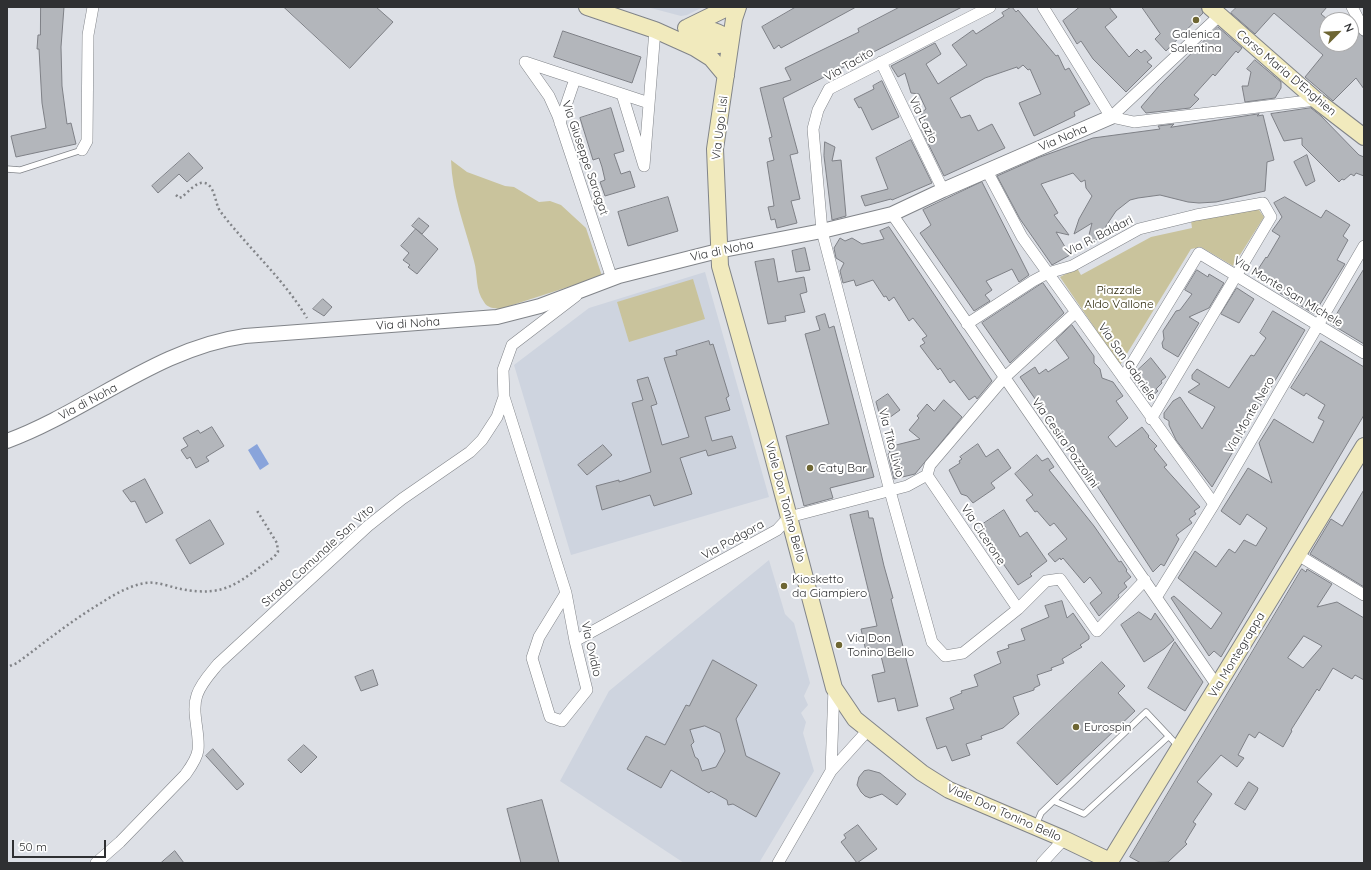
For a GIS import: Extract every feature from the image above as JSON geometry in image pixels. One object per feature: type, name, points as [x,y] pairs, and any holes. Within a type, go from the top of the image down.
[{"type":"main road","points":[[587,7],[654,30],[677,42],[703,52],[711,58],[726,76]]},
{"type":"main road","points":[[686,28],[729,7]]},
{"type":"main road","name":"Via Ugo Lisi","points":[[718,251],[715,149],[730,40],[735,14],[738,7]]},
{"type":"main road","name":"Corso Maria D'Enghien","points":[[1215,11],[1316,100],[1364,137]]},
{"type":"main road","points":[[654,30],[666,31],[686,28],[700,28],[719,32],[730,40],[719,45],[677,42]]},
{"type":"main road","name":"Viale Don Tonino Bello","points":[[718,251],[720,266],[834,688],[855,719],[922,773],[949,790],[1064,839],[1109,862]]},
{"type":"main road","name":"Via Montegrappa","points":[[1109,862],[1174,742],[1218,686],[1364,446]]},
{"type":"street","points":[[82,150],[87,141],[88,35],[93,7]]},
{"type":"street","name":"Via Tacito","points":[[822,231],[813,129],[818,110],[829,89],[990,7]]},
{"type":"street","points":[[1043,7],[1111,117],[1134,122],[1316,100]]},
{"type":"street","points":[[1352,7],[1364,30]]},
{"type":"street","points":[[1111,117],[1215,11]]},
{"type":"street","points":[[622,94],[644,166],[654,30]]},
{"type":"street","name":"Via Giuseppe Saragat","points":[[612,279],[560,123],[549,96],[524,62],[649,103]]},
{"type":"street","name":"Via Lazio","points":[[881,62],[943,190]]},
{"type":"street","points":[[560,123],[575,79]]},
{"type":"street","name":"Via Noha","points":[[822,231],[892,214],[943,190],[1111,117]]},
{"type":"street","name":"Via San Gabriele","points":[[987,171],[1022,237],[1151,419],[1214,504]]},
{"type":"street","name":"Via R. Baldari","points":[[967,324],[1048,273],[1072,266],[1139,230],[1188,217],[1263,203],[1272,217],[1236,276]]},
{"type":"street","name":"Via Cesira Pozzolini","points":[[892,214],[1218,686]]},
{"type":"street","name":"Via di Noha","points":[[7,441],[33,432],[184,351],[222,339],[497,317],[540,306],[612,279],[718,251],[822,231]]},
{"type":"street","name":"Via Tito Livio","points":[[822,231],[890,491],[932,642],[945,656],[963,652],[1018,609]]},
{"type":"street","name":"Via Monte Nero","points":[[1157,596],[1214,504],[1364,246]]},
{"type":"street","name":"Via Monte San Michele","points":[[1123,378],[1199,253],[1364,353]]},
{"type":"street","points":[[1151,419],[1236,276]]},
{"type":"street","name":"Strada Comunale San Vito","points":[[96,863],[180,780],[193,763],[198,751],[195,706],[196,696],[202,684],[218,664],[368,526],[402,499],[470,452],[482,440],[497,417],[504,397],[502,370],[512,345],[584,290]]},
{"type":"street","points":[[789,517],[907,486],[927,475],[930,465],[1004,378],[1076,312]]},
{"type":"street","name":"Via Ovidio","points":[[504,397],[566,593],[575,641],[587,690],[562,721],[550,717],[532,658],[539,636],[566,593]]},
{"type":"street","name":"Via Cicerone","points":[[927,475],[1018,609]]},
{"type":"street","name":"Via Podgora","points":[[575,641],[777,530],[789,517]]},
{"type":"street","points":[[1298,555],[1364,595]]},
{"type":"street","points":[[1018,609],[1046,581],[1060,578],[1096,631],[1145,580]]},
{"type":"street","points":[[831,772],[834,688]]},
{"type":"street","points":[[778,863],[831,772],[868,730]]},
{"type":"street","points":[[1042,863],[1064,839]]},
{"type":"lane","points":[[7,169],[20,170],[82,150]]},
{"type":"lane","points":[[1035,826],[1041,813],[1146,712],[1174,742],[1084,814],[1054,801]]},
{"type":"path","points":[[176,195],[179,198],[182,198],[199,183],[210,185],[219,210],[276,276],[298,305],[314,331]]},
{"type":"path","points":[[10,666],[17,663],[69,623],[120,591],[147,582],[190,591],[212,592],[222,591],[234,585],[278,552],[277,543],[256,509]]},
{"type":"shaded area","points":[[647,7],[703,7],[687,15],[681,16]]},
{"type":"shaded area","points":[[705,272],[769,497],[571,555],[514,365],[589,308]]},
{"type":"shaded area","points":[[769,560],[785,614],[794,623],[810,683],[804,696],[808,705],[801,713],[806,722],[803,733],[814,771],[759,863],[684,863],[560,781],[609,691]]},
{"type":"green space","points":[[451,160],[467,172],[505,186],[514,187],[539,202],[550,201],[561,205],[586,228],[602,276],[500,309],[485,304],[479,292],[474,261],[456,198]]},
{"type":"green space","name":"Piazzale Aldo Vallone","points":[[1257,207],[1264,217],[1233,266],[1201,247],[1191,249],[1120,365],[1060,277],[1077,268],[1081,275],[1151,237],[1192,228],[1191,221]]},
{"type":"green space","points":[[693,279],[705,319],[629,342],[617,302]]},
{"type":"water","points":[[257,444],[269,464],[260,470],[248,450]]},
{"type":"building","points":[[41,7],[64,7],[61,47],[62,86],[67,124],[71,123],[76,144],[16,157],[11,136],[46,128],[42,103],[39,49],[37,49],[38,35],[40,35]]},
{"type":"building","points":[[284,7],[376,7],[393,22],[350,68]]},
{"type":"building","points":[[796,7],[856,7],[781,48],[779,45],[774,49],[762,27]]},
{"type":"building","points":[[900,7],[962,7],[783,98],[798,153],[790,155],[800,199],[791,201],[797,223],[777,228],[775,219],[771,220],[768,207],[774,206],[767,162],[774,160],[769,138],[772,137],[760,88],[791,80],[785,68],[859,32],[858,29]]},
{"type":"building","points":[[1012,7],[1016,12],[1018,10],[1056,56],[1058,55],[1065,70],[1069,68],[1090,104],[1074,112],[1075,116],[1034,136],[1019,103],[1041,94],[1030,69],[1028,70],[1023,65],[1018,69],[1017,67],[985,78],[950,98],[961,118],[970,115],[978,131],[992,124],[1005,148],[944,176],[921,129],[927,126],[921,113],[926,109],[919,94],[911,93],[905,73],[898,77],[891,66],[935,43],[941,54],[926,64],[938,84],[967,65],[952,45],[973,30],[976,34],[1004,16],[1002,13]]},
{"type":"building","points":[[1080,7],[1109,7],[1117,17],[1105,27],[1129,57],[1137,49],[1141,53],[1145,50],[1152,58],[1147,62],[1152,66],[1126,92],[1093,59],[1081,41],[1077,44],[1063,21]]},
{"type":"building","points":[[1142,7],[1201,7],[1203,13],[1166,51],[1155,39],[1160,34]]},
{"type":"building","points":[[1237,7],[1327,7],[1323,12],[1319,12],[1319,52],[1274,13],[1255,34],[1231,13]]},
{"type":"building","points":[[1218,27],[1242,48],[1238,53],[1236,51],[1215,76],[1213,74],[1194,95],[1199,99],[1190,108],[1146,113],[1141,107],[1159,86]]},
{"type":"building","points":[[563,31],[641,57],[632,83],[554,57]]},
{"type":"building","points":[[1359,33],[1364,37],[1364,89],[1356,78],[1333,101],[1305,77],[1323,55],[1320,52],[1359,52]]},
{"type":"building","points":[[1255,60],[1281,82],[1281,88],[1275,98],[1245,102],[1242,86],[1248,86],[1251,72],[1247,69]]},
{"type":"building","points":[[882,81],[899,117],[872,130],[861,107],[859,108],[854,99],[874,89],[873,86]]},
{"type":"building","points":[[611,108],[624,151],[614,154],[621,174],[630,171],[635,187],[605,196],[600,182],[605,180],[602,167],[599,158],[593,160],[580,118]]},
{"type":"building","points":[[1311,108],[1321,116],[1359,155],[1364,157],[1364,176],[1356,173],[1354,176],[1351,174],[1339,182],[1302,145],[1302,138],[1284,141],[1271,114]]},
{"type":"building","points":[[1259,114],[1257,116],[1263,115],[1274,160],[1267,162],[1265,191],[1216,202],[1188,202],[1160,195],[1130,200],[1116,211],[1106,226],[1103,235],[1096,240],[1088,239],[1092,223],[1074,234],[1079,219],[1092,196],[1086,188],[1085,180],[1081,182],[1073,173],[1041,184],[1058,213],[1054,215],[1069,235],[1056,232],[1070,255],[1052,265],[1020,219],[997,176],[1040,157],[1093,138],[1160,129],[1158,126],[1174,124],[1171,127]]},
{"type":"building","points":[[911,140],[932,183],[892,200],[865,206],[861,196],[888,189],[876,158]]},
{"type":"building","points":[[825,142],[835,147],[832,161],[841,160],[846,216],[832,220],[824,156]]},
{"type":"building","points":[[189,153],[203,168],[187,182],[179,174],[158,193],[152,186]]},
{"type":"building","points":[[1307,155],[1315,181],[1306,186],[1294,162]]},
{"type":"building","points":[[982,182],[1029,275],[1019,282],[1012,269],[986,281],[992,290],[985,295],[990,301],[974,311],[920,233],[931,225],[923,210]]},
{"type":"building","points":[[668,197],[678,231],[628,246],[618,212]]},
{"type":"building","points":[[1285,197],[1321,218],[1326,210],[1350,225],[1343,236],[1348,240],[1337,260],[1345,264],[1314,314],[1280,293],[1282,289],[1255,274],[1266,257],[1267,258],[1280,236],[1272,231],[1282,217],[1274,203]]},
{"type":"building","points":[[419,218],[429,226],[422,234],[412,226]]},
{"type":"building","points":[[889,227],[992,381],[977,399],[975,396],[969,400],[954,380],[950,383],[940,368],[938,370],[920,346],[925,343],[922,339],[927,336],[913,318],[909,321],[894,297],[889,301],[886,296],[884,297],[873,280],[856,286],[854,280],[843,283],[840,271],[844,263],[836,258],[834,248],[840,238],[845,241],[852,238],[862,244],[884,239],[880,231]]},
{"type":"building","points":[[416,229],[438,249],[417,274],[408,267],[410,265],[403,260],[409,253],[401,246]]},
{"type":"building","points":[[805,248],[810,270],[796,272],[792,251]]},
{"type":"building","points":[[774,259],[778,282],[804,277],[807,292],[800,294],[805,312],[785,316],[786,321],[768,324],[755,262]]},
{"type":"building","points":[[1364,269],[1364,344],[1331,324]]},
{"type":"building","points":[[1197,270],[1208,277],[1209,274],[1224,283],[1209,308],[1189,317],[1199,323],[1178,357],[1163,348],[1163,331],[1176,311],[1180,310],[1192,294],[1185,290]]},
{"type":"building","points":[[1043,283],[1064,313],[1010,363],[982,323]]},
{"type":"building","points":[[1237,288],[1254,299],[1239,323],[1221,314]]},
{"type":"building","points":[[323,299],[332,307],[324,316],[313,309]]},
{"type":"building","points":[[1273,311],[1305,330],[1212,487],[1176,440],[1169,425],[1169,421],[1164,418],[1164,413],[1173,401],[1180,397],[1202,429],[1215,407],[1188,392],[1200,384],[1192,379],[1192,375],[1197,369],[1229,388],[1251,355],[1254,356],[1266,338],[1260,333]]},
{"type":"building","points":[[825,314],[829,328],[834,326],[874,477],[830,488],[833,498],[804,506],[786,436],[829,424],[805,334],[820,330],[816,317]]},
{"type":"building","points":[[1072,325],[1094,356],[1094,363],[1100,369],[1102,378],[1113,382],[1123,396],[1116,401],[1128,418],[1108,437],[1116,447],[1142,427],[1149,436],[1148,437],[1157,446],[1154,449],[1167,465],[1164,467],[1200,507],[1194,511],[1196,514],[1189,519],[1192,523],[1176,535],[1179,539],[1164,566],[1161,564],[1153,572],[1086,469],[1084,470],[1020,377],[1035,367],[1039,374],[1046,369],[1048,372],[1069,358],[1056,340]]},
{"type":"building","points":[[709,341],[710,345],[713,344],[729,396],[726,398],[730,410],[705,417],[712,441],[732,436],[736,448],[708,456],[706,450],[680,458],[692,494],[654,506],[650,495],[602,510],[596,486],[619,480],[619,482],[651,472],[632,403],[643,400],[637,380],[648,377],[657,404],[651,406],[662,445],[689,437],[664,358],[677,355],[676,351]]},
{"type":"building","points":[[1321,341],[1364,367],[1364,415],[1221,657],[1214,651],[1209,656],[1171,598],[1174,596],[1211,629],[1222,613],[1178,578],[1195,551],[1216,567],[1229,549],[1235,553],[1244,540],[1256,546],[1267,528],[1247,514],[1240,525],[1221,511],[1248,468],[1272,483],[1259,443],[1274,419],[1313,443],[1324,421],[1318,418],[1325,405],[1306,393],[1304,396],[1291,388]]},
{"type":"building","points":[[1151,358],[1166,377],[1161,381],[1162,383],[1156,389],[1158,391],[1150,398],[1134,381],[1139,374],[1137,371]]},
{"type":"building","points":[[888,394],[900,410],[882,423],[876,402]]},
{"type":"building","points":[[944,400],[962,417],[915,474],[894,479],[888,454],[890,453],[888,447],[920,439],[909,430],[919,418],[917,416],[927,404],[934,411]]},
{"type":"building","points":[[212,427],[224,446],[206,457],[209,461],[196,468],[190,457],[187,459],[181,450],[188,446],[183,438],[198,430],[200,433]]},
{"type":"building","points":[[978,444],[986,457],[998,449],[1011,468],[991,483],[995,488],[973,503],[967,496],[961,494],[949,470],[960,463],[959,461],[962,459],[960,457]]},
{"type":"building","points":[[603,445],[612,455],[587,475],[578,465]]},
{"type":"building","points":[[1037,455],[1042,461],[1048,458],[1054,467],[1049,470],[1094,526],[1119,562],[1121,561],[1131,577],[1124,583],[1127,587],[1118,595],[1119,597],[1099,616],[1090,603],[1102,593],[1090,577],[1084,583],[1063,558],[1061,560],[1060,558],[1055,562],[1048,554],[1067,539],[1054,523],[1050,526],[1037,511],[1035,512],[1026,500],[1033,495],[1015,474]]},
{"type":"building","points":[[145,479],[163,513],[146,523],[135,501],[131,502],[123,491]]},
{"type":"building","points":[[1364,490],[1364,587],[1310,554],[1331,519],[1342,526]]},
{"type":"building","points":[[1004,510],[1020,537],[1027,532],[1047,561],[1030,574],[1032,576],[1018,585],[997,555],[995,556],[991,550],[990,551],[984,541],[986,539],[981,531],[986,528],[983,524]]},
{"type":"building","points":[[868,511],[869,518],[873,518],[893,598],[891,599],[918,706],[898,711],[895,698],[878,702],[872,675],[885,672],[880,652],[867,656],[861,629],[877,626],[850,515]]},
{"type":"building","points":[[210,520],[224,544],[190,564],[176,540]]},
{"type":"building","points":[[1302,569],[1306,572],[1307,569],[1332,584],[1317,607],[1337,602],[1364,618],[1364,680],[1355,675],[1352,679],[1333,668],[1319,691],[1317,689],[1291,730],[1292,731],[1283,747],[1259,732],[1255,738],[1249,734],[1238,755],[1244,758],[1237,767],[1221,755],[1197,782],[1212,794],[1193,822],[1196,824],[1185,842],[1187,844],[1168,862],[1141,863],[1130,857]],"holes":[[[1304,636],[1322,646],[1303,668],[1288,658]]]},
{"type":"building","points":[[1062,601],[1067,618],[1073,613],[1089,636],[1089,639],[1080,645],[1082,647],[1062,659],[1064,663],[1051,668],[1052,670],[1037,675],[1040,685],[1034,688],[1034,690],[1013,697],[1019,714],[1003,728],[981,736],[982,739],[966,744],[970,755],[952,761],[946,746],[937,749],[926,718],[954,709],[950,698],[962,693],[961,691],[978,686],[974,675],[1001,663],[997,652],[1009,648],[1008,645],[1025,640],[1021,629],[1049,617],[1045,606]]},
{"type":"building","points":[[1139,612],[1151,620],[1155,613],[1174,640],[1164,649],[1144,662],[1121,625]]},
{"type":"building","points":[[1175,642],[1203,682],[1185,711],[1148,688]]},
{"type":"building","points":[[713,660],[757,685],[736,719],[746,756],[780,773],[756,817],[733,804],[728,805],[727,800],[711,791],[709,793],[671,770],[661,788],[627,769],[646,736],[665,745],[686,705],[689,706]],"holes":[[[705,726],[720,733],[725,751],[716,767],[702,771],[691,745],[694,742],[690,730]]]},
{"type":"building","name":"Eurospin","points":[[1102,662],[1125,686],[1118,693],[1135,711],[1057,785],[1017,743]]},
{"type":"building","points":[[373,670],[378,685],[361,691],[355,677]]},
{"type":"building","points":[[304,745],[317,757],[301,773],[288,760]]},
{"type":"building","points":[[213,749],[244,784],[237,790],[206,756]]},
{"type":"building","points":[[869,770],[880,773],[906,794],[897,805],[882,794],[870,798],[861,792],[857,785],[859,777],[864,771]]},
{"type":"building","points":[[1249,782],[1258,788],[1245,810],[1235,804]]},
{"type":"building","points":[[542,800],[559,863],[521,863],[507,809]]},
{"type":"building","points":[[858,825],[877,849],[857,863],[841,842],[846,838],[844,835]]},
{"type":"building","points":[[175,851],[184,863],[161,863]]},
{"type":"place","name":"Galenica Salentina","points":[[1196,20]]},
{"type":"place","name":"Caty Bar","points":[[810,468]]},
{"type":"place","name":"Kiosketto da Giampiero","points":[[784,586]]},
{"type":"place","name":"Via Don Tonino Bello","points":[[839,645]]},
{"type":"place","name":"Eurospin","points":[[1076,727]]}]
